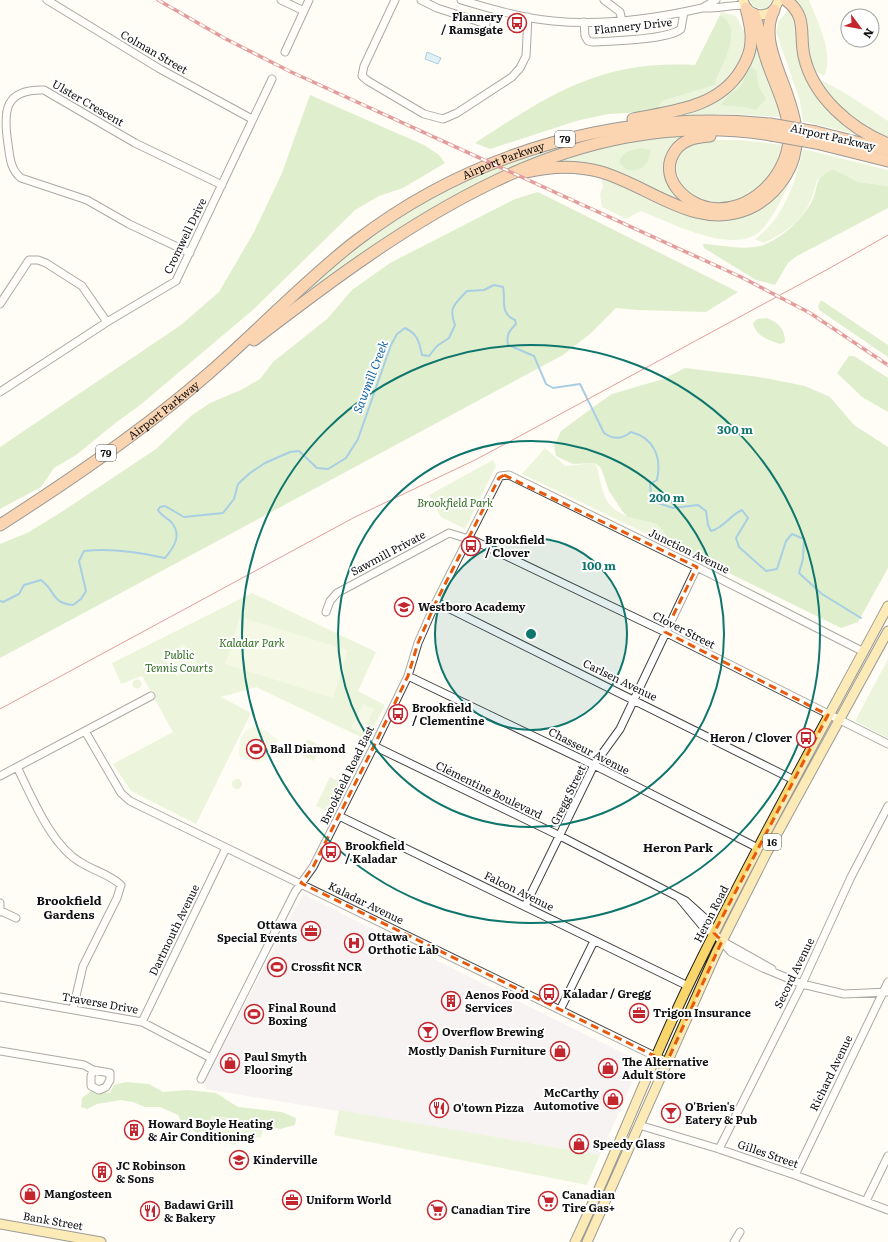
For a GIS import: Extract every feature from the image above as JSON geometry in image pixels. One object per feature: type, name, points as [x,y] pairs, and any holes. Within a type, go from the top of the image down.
[{"type":"highway","points":[[786,0],[799,13],[806,62],[824,95],[836,110],[856,128],[888,144]]},
{"type":"highway","points":[[492,184],[537,170],[577,168],[609,175],[678,206],[698,213],[728,215],[755,206],[767,198],[782,181],[792,162],[796,148],[796,121],[772,46],[769,24],[777,5]]},
{"type":"highway","points":[[747,7],[760,31],[766,57],[788,120],[788,146],[782,167],[760,193],[738,204],[722,208],[709,208],[694,203],[678,190],[671,179],[669,168],[673,154],[681,144],[688,140],[712,136],[771,135]]},
{"type":"highway","points":[[540,146],[592,129],[689,108],[717,95],[734,80],[744,65],[749,52],[751,35],[747,7]]},
{"type":"highway","name":"Airport Parkway","points":[[208,374],[325,267],[378,224],[420,197],[450,181],[507,157],[540,146],[591,133],[654,123],[712,120],[770,124],[816,132],[888,150]]},
{"type":"highway","name":"Airport Parkway","points":[[0,525],[119,444],[208,374],[326,285],[375,251],[424,220],[514,171],[583,147],[621,138],[664,132],[701,130],[736,131],[771,135],[888,161]]},
{"type":"main road","points":[[747,7],[766,15],[777,5]]},
{"type":"main road","name":"Heron Road","points":[[575,1242],[595,1200],[656,1057],[714,933],[828,715],[888,606]]},
{"type":"main road","name":"Heron Road","points":[[587,1242],[722,941],[767,852],[888,631]]},
{"type":"main road","name":"Bank Street","points":[[0,1224],[101,1242]]},
{"type":"street","name":"Colman Street","points":[[47,0],[160,69],[252,119]]},
{"type":"street","points":[[281,0],[304,11]]},
{"type":"street","points":[[285,52],[309,0]]},
{"type":"street","points":[[395,0],[364,66],[362,76],[424,114],[444,119],[457,113],[512,77],[520,68],[526,56],[528,17]]},
{"type":"street","points":[[421,0],[438,8],[486,24]]},
{"type":"street","name":"Flannery Drive","points":[[461,0],[528,17],[554,21],[584,22],[646,19],[702,8],[716,0]]},
{"type":"street","points":[[604,0],[612,4],[620,12],[622,21]]},
{"type":"street","name":"Flannery Drive","points":[[702,8],[710,9],[729,5],[747,7]]},
{"type":"street","name":"Flannery Drive","points":[[584,22],[585,36],[588,41],[592,42],[635,38],[675,34],[681,29],[684,12]]},
{"type":"street","name":"Cromwell Drive","points":[[0,392],[107,322],[176,281],[272,79]]},
{"type":"street","name":"Ulster Crescent","points":[[190,253],[129,224],[87,200],[21,178],[15,173],[11,163],[4,124],[6,109],[16,96],[29,90],[44,90],[135,143],[222,185]]},
{"type":"street","points":[[0,304],[29,260],[38,260],[46,263],[82,286],[107,322]]},
{"type":"street","name":"Brookfield Road East","points":[[201,1079],[301,883],[313,867],[374,746],[408,676],[418,643],[436,602],[470,538],[499,478],[502,475]]},
{"type":"street","name":"Junction Avenue","points":[[502,475],[509,475],[697,567],[864,652]]},
{"type":"street","name":"Sawmill Private","points":[[326,612],[330,601],[337,593],[449,533],[470,538]]},
{"type":"street","name":"Clover Street","points":[[470,538],[666,632],[888,744]]},
{"type":"street","name":"Gregg Street","points":[[525,906],[594,765],[620,729],[697,567]]},
{"type":"street","name":"Carlsen Avenue","points":[[436,602],[634,699],[794,780]]},
{"type":"street","name":"Chasseur Avenue","points":[[408,676],[594,765],[758,848]]},
{"type":"street","points":[[0,776],[151,696]]},
{"type":"street","name":"Kaladar Avenue","points":[[85,731],[121,793],[130,801],[667,1062]]},
{"type":"street","name":"Clémentine Boulevard","points":[[374,746],[560,836],[679,898],[704,928],[714,933],[730,952],[763,968],[802,984],[844,994],[886,991]]},
{"type":"street","points":[[17,767],[34,801],[58,841],[79,862],[113,877],[121,885],[117,898],[83,966],[73,1009]]},
{"type":"street","name":"Secord Avenue","points":[[719,1149],[802,984],[851,877],[888,806]]},
{"type":"street","name":"Falcon Avenue","points":[[339,816],[688,986]]},
{"type":"street","name":"Dartmouth Avenue","points":[[142,1022],[226,848]]},
{"type":"street","points":[[0,903],[0,912],[16,918]]},
{"type":"street","points":[[560,1010],[594,941]]},
{"type":"street","name":"Richard Avenue","points":[[795,1175],[886,991],[888,982]]},
{"type":"street","name":"Traverse Drive","points":[[0,997],[142,1022],[211,1058]]},
{"type":"street","points":[[0,1050],[84,1065],[93,1070]]},
{"type":"street","name":"Gilles Street","points":[[639,1125],[719,1149],[866,1200],[888,1210]]},
{"type":"street","points":[[866,1200],[888,1156]]},
{"type":"street","points":[[734,1242],[740,1232]]},
{"type":"highlighted area","points":[[504,475],[697,567],[665,632],[828,715],[714,933],[722,941],[667,1062],[301,883],[313,867],[374,746],[408,676],[418,643],[436,602],[499,478]]},
{"type":"shaded area","points":[[303,894],[641,1062],[600,1155],[206,1089],[205,1079]]},
{"type":"green space","points":[[750,0],[772,0],[768,7],[762,9],[753,6]]},
{"type":"green space","points":[[795,0],[809,0],[820,27],[824,38],[827,58],[827,67],[824,76],[813,69],[808,52],[805,14]]},
{"type":"green space","points":[[791,6],[795,12],[802,64],[860,133],[859,135],[803,121],[800,101],[776,32],[779,21]]},
{"type":"green space","points":[[721,12],[736,16],[746,35],[747,49],[739,65],[724,84],[710,93],[692,101],[658,109],[662,101],[715,85],[723,63],[726,19],[720,15]]},
{"type":"green space","points":[[720,15],[727,21],[731,29],[731,38],[726,58],[715,85],[662,101],[658,109],[645,112],[608,114],[576,121],[490,149],[475,143],[528,109],[553,95],[578,84],[631,68],[661,65],[695,65]]},
{"type":"green space","points":[[753,48],[760,48],[766,74],[781,117],[724,114],[679,115],[716,101]]},
{"type":"green space","points":[[751,67],[756,71],[759,87],[766,99],[756,110],[745,107],[721,105],[732,92],[739,88],[743,83],[744,73]]},
{"type":"green space","points":[[819,79],[845,93],[888,121],[888,139],[865,127],[848,115]]},
{"type":"green space","points":[[310,95],[424,145],[439,155],[445,163],[403,188],[379,196],[355,210],[254,309],[139,406],[76,455],[54,468],[41,487],[0,509],[0,447],[181,325],[219,292],[254,232],[282,173]]},
{"type":"green space","points":[[629,132],[589,141],[544,155],[476,185],[422,215],[309,290],[307,288],[364,239],[406,210],[489,168],[586,138]]},
{"type":"green space","points":[[685,135],[667,165],[690,203],[672,200],[555,163],[555,161],[611,145]]},
{"type":"green space","points":[[706,140],[742,140],[784,145],[776,168],[760,186],[742,197],[729,201],[711,202],[694,195],[686,189],[677,174],[676,165],[681,149],[691,144]]},
{"type":"green space","points":[[640,148],[650,150],[650,156],[644,166],[634,170],[628,170],[623,167],[619,162],[622,156],[630,151]]},
{"type":"green space","points":[[803,149],[888,170],[888,186],[858,182],[835,170],[817,180],[810,202],[800,219],[785,231],[764,243],[755,239],[765,231],[781,211],[792,187]]},
{"type":"green space","points":[[799,156],[788,186],[769,221],[763,229],[755,235],[743,239],[729,240],[698,234],[641,211],[626,219],[602,207],[600,194],[603,187],[601,177],[691,217],[715,221],[733,219],[750,214],[767,205],[778,194]]},
{"type":"green space","points":[[831,170],[835,170],[858,182],[888,186],[888,208],[797,256],[788,263],[775,285],[756,280],[704,248],[703,244],[747,248],[760,246],[782,235],[796,223],[807,210],[814,197],[817,184],[821,177]]},
{"type":"green space","points":[[538,192],[738,292],[706,312],[616,308],[590,334],[563,355],[0,658],[0,544],[29,532],[156,449],[192,415],[210,403],[241,390],[260,379],[273,362],[327,319],[352,290],[390,263],[515,199]]},
{"type":"green space","points":[[821,300],[888,345],[888,357],[819,310],[818,306]]},
{"type":"green space","points":[[767,318],[778,324],[784,333],[785,342],[781,344],[772,341],[760,335],[754,328],[753,323],[757,319]]},
{"type":"green space","points":[[849,356],[854,356],[888,378],[888,412],[862,397],[837,373]]},
{"type":"green space","points":[[685,368],[759,377],[805,386],[830,397],[854,425],[888,447],[888,568],[858,622],[841,628],[678,548],[657,524],[628,517],[623,512],[609,491],[601,468],[595,463],[573,464],[556,456],[554,446],[561,431],[612,394],[663,379]]},
{"type":"green space","points":[[545,448],[565,466],[595,463],[603,491],[611,506],[626,516],[660,526],[673,538],[672,546],[522,474]]},
{"type":"green space","name":"Brookfield Park","points":[[493,460],[496,466],[465,529],[441,517],[429,495]]},
{"type":"green space","name":"Kaladar Park","points":[[252,593],[376,652],[358,691],[385,705],[367,740],[256,687],[221,697],[251,713],[196,824],[131,791],[113,764],[173,732],[142,676],[121,684],[112,663]]},
{"type":"green space","points":[[240,617],[348,650],[333,698],[225,664]]},
{"type":"green space","points":[[184,644],[197,662],[189,669],[175,650]]},
{"type":"green space","points":[[172,652],[186,671],[177,677],[164,659]]},
{"type":"green space","points":[[888,659],[888,738],[855,721]]},
{"type":"green space","points":[[137,679],[142,684],[137,689],[132,684]]},
{"type":"green space","points":[[363,704],[374,709],[363,733],[351,728]]},
{"type":"green space","name":"Ball Diamond","points":[[254,726],[262,728],[278,740],[266,759],[259,762],[239,756],[239,746],[243,734],[249,728]]},
{"type":"green space","points":[[307,739],[321,746],[314,761],[300,754]]},
{"type":"green space","points":[[330,777],[341,782],[327,811],[316,806]]},
{"type":"green space","points":[[235,779],[239,779],[241,780],[241,788],[235,789],[232,786],[232,782]]},
{"type":"green space","points":[[126,1082],[149,1084],[163,1092],[187,1090],[216,1093],[238,1107],[282,1112],[296,1118],[295,1125],[280,1129],[260,1124],[241,1122],[225,1117],[212,1116],[205,1130],[197,1133],[182,1124],[178,1115],[160,1107],[145,1107],[133,1102],[121,1100],[97,1104],[87,1109],[81,1107],[82,1098],[92,1090],[110,1093],[114,1085]]},
{"type":"green space","points":[[339,1110],[600,1155],[587,1185],[334,1135]]},
{"type":"green space","points":[[211,1114],[264,1125],[261,1138],[239,1133],[236,1145],[205,1139]]},
{"type":"water","points":[[427,52],[441,58],[438,64],[425,59]]},
{"type":"waterway","name":"Sawmill Creek","points":[[0,601],[3,602],[19,594],[24,585],[41,580],[46,584],[57,599],[66,604],[73,605],[81,599],[86,591],[79,561],[84,551],[125,551],[165,558],[174,546],[177,537],[172,523],[159,512],[158,510],[160,507],[165,506],[184,517],[223,513],[234,499],[238,484],[250,473],[265,463],[290,452],[299,451],[317,468],[328,469],[346,458],[358,439],[391,345],[397,334],[405,328],[409,330],[417,339],[422,355],[429,356],[437,346],[449,338],[455,325],[452,314],[454,306],[459,299],[467,291],[484,290],[494,285],[503,287],[505,310],[507,314],[515,320],[516,324],[507,338],[508,345],[534,356],[546,384],[553,388],[580,384],[604,433],[611,437],[618,438],[631,432],[639,435],[651,444],[657,456],[658,464],[657,480],[650,484],[651,494],[655,502],[673,508],[698,505],[706,511],[708,525],[711,531],[720,527],[742,510],[748,518],[736,538],[739,547],[766,571],[777,569],[786,541],[792,534],[804,539],[803,559],[799,573],[822,594],[861,618]]},
{"type":"tram line","points":[[0,709],[355,517],[475,460],[830,268],[888,235]]},
{"type":"railway","points":[[158,0],[224,38],[289,71],[741,277],[810,313],[888,365]]},
{"type":"place","name":"Flannery / Ramsgate","points":[[517,23]]},
{"type":"place","name":"Brookfield / Clover","points":[[471,546]]},
{"type":"place","name":"Westboro Academy","points":[[404,607]]},
{"type":"place","name":"Brookfield / Clementine","points":[[398,714]]},
{"type":"place","name":"Heron / Clover","points":[[806,738]]},
{"type":"place","name":"Ball Diamond","points":[[256,749]]},
{"type":"place","name":"Brookfield / Kaladar","points":[[331,852]]},
{"type":"place","name":"Ottawa Special Events","points":[[311,931]]},
{"type":"place","name":"Ottawa Orthotic Lab","points":[[354,943]]},
{"type":"place","name":"Crossfit NCR","points":[[277,967]]},
{"type":"place","name":"Kaladar / Gregg","points":[[549,994]]},
{"type":"place","name":"Aenos Food Services","points":[[451,1001]]},
{"type":"place","name":"Trigon Insurance","points":[[639,1013]]},
{"type":"place","name":"Final Round Boxing","points":[[254,1014]]},
{"type":"place","name":"Overflow Brewing","points":[[428,1032]]},
{"type":"place","name":"Mostly Danish Furniture","points":[[560,1051]]},
{"type":"place","name":"Paul Smyth Flooring","points":[[230,1063]]},
{"type":"place","name":"The Alternative Adult Store","points":[[608,1068]]},
{"type":"place","name":"McCarthy Automotive","points":[[613,1099]]},
{"type":"place","name":"O'town Pizza","points":[[439,1108]]},
{"type":"place","name":"O'Brien's Eatery & Pub","points":[[671,1113]]},
{"type":"place","name":"Howard Boyle Heating & Air Conditioning","points":[[134,1130]]},
{"type":"place","name":"Speedy Glass","points":[[579,1144]]},
{"type":"place","name":"Kinderville","points":[[239,1160]]},
{"type":"place","name":"JC Robinson & Sons","points":[[102,1172]]},
{"type":"place","name":"Mangosteen","points":[[30,1194]]},
{"type":"place","name":"Uniform World","points":[[292,1200]]},
{"type":"place","name":"Canadian Tire Gas+","points":[[548,1201]]},
{"type":"place","name":"Canadian Tire","points":[[437,1210]]},
{"type":"place","name":"Badawi Grill & Bakery","points":[[150,1211]]},
{"type":"district","name":"Heron Park","points":[[678,848]]},
{"type":"district","name":"Brookfield Gardens","points":[[69,908]]},
{"type":"park label","name":"Public Tennis Courts","points":[[179,661]]}]
